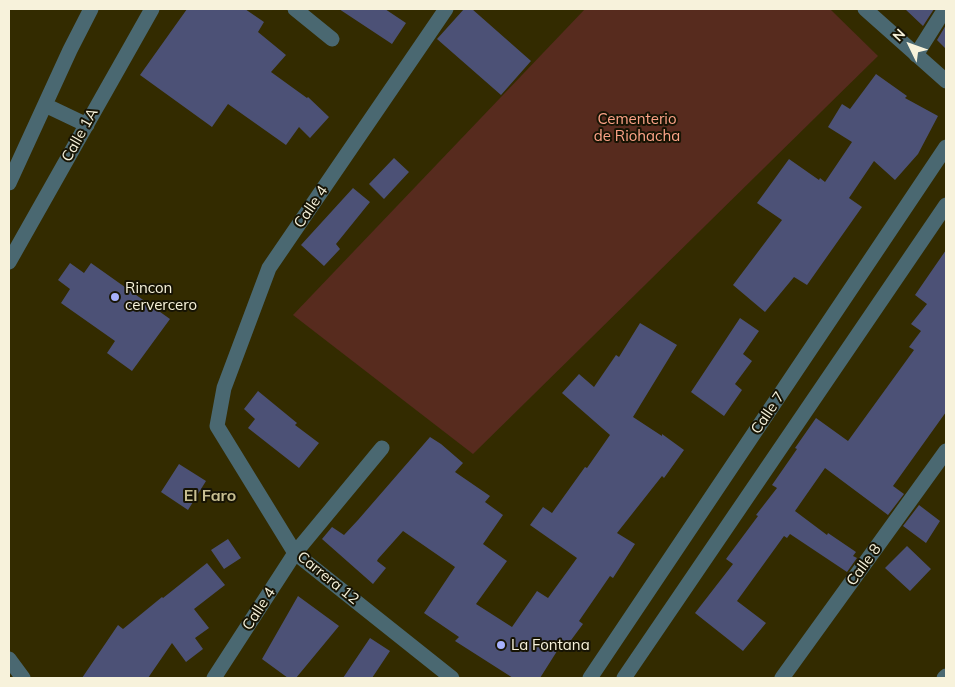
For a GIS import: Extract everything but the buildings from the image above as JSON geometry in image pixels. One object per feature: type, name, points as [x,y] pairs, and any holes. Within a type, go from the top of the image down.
[{"type":"street","points":[[9,183],[70,50],[91,9]]},
{"type":"street","name":"Calle 1A","points":[[9,262],[152,9]]},
{"type":"street","points":[[295,9],[332,39]]},
{"type":"street","name":"Calle 4","points":[[217,426],[224,388],[269,268],[446,9]]},
{"type":"street","points":[[865,9],[946,81]]},
{"type":"street","points":[[916,55],[945,9]]},
{"type":"street","points":[[45,105],[86,125]]},
{"type":"street","name":"Calle 7","points":[[590,678],[946,147]]},
{"type":"street","name":"Calle 7","points":[[624,678],[946,205]]},
{"type":"street","name":"Carrera 12","points":[[217,426],[295,553],[452,678]]},
{"type":"street","name":"Calle 4","points":[[214,678],[295,553],[382,448]]},
{"type":"street","name":"Calle 8","points":[[782,678],[946,451]]},
{"type":"street","points":[[9,659],[23,678]]},
{"type":"green space","name":"Cementerio de Riohacha","points":[[585,9],[830,9],[878,56],[473,454],[293,315]]},
{"type":"place","name":"Rincon cervercero","points":[[115,297]]},
{"type":"place","name":"La Fontana","points":[[501,645]]},
{"type":"district","name":"El Faro","points":[[210,496]]}]
